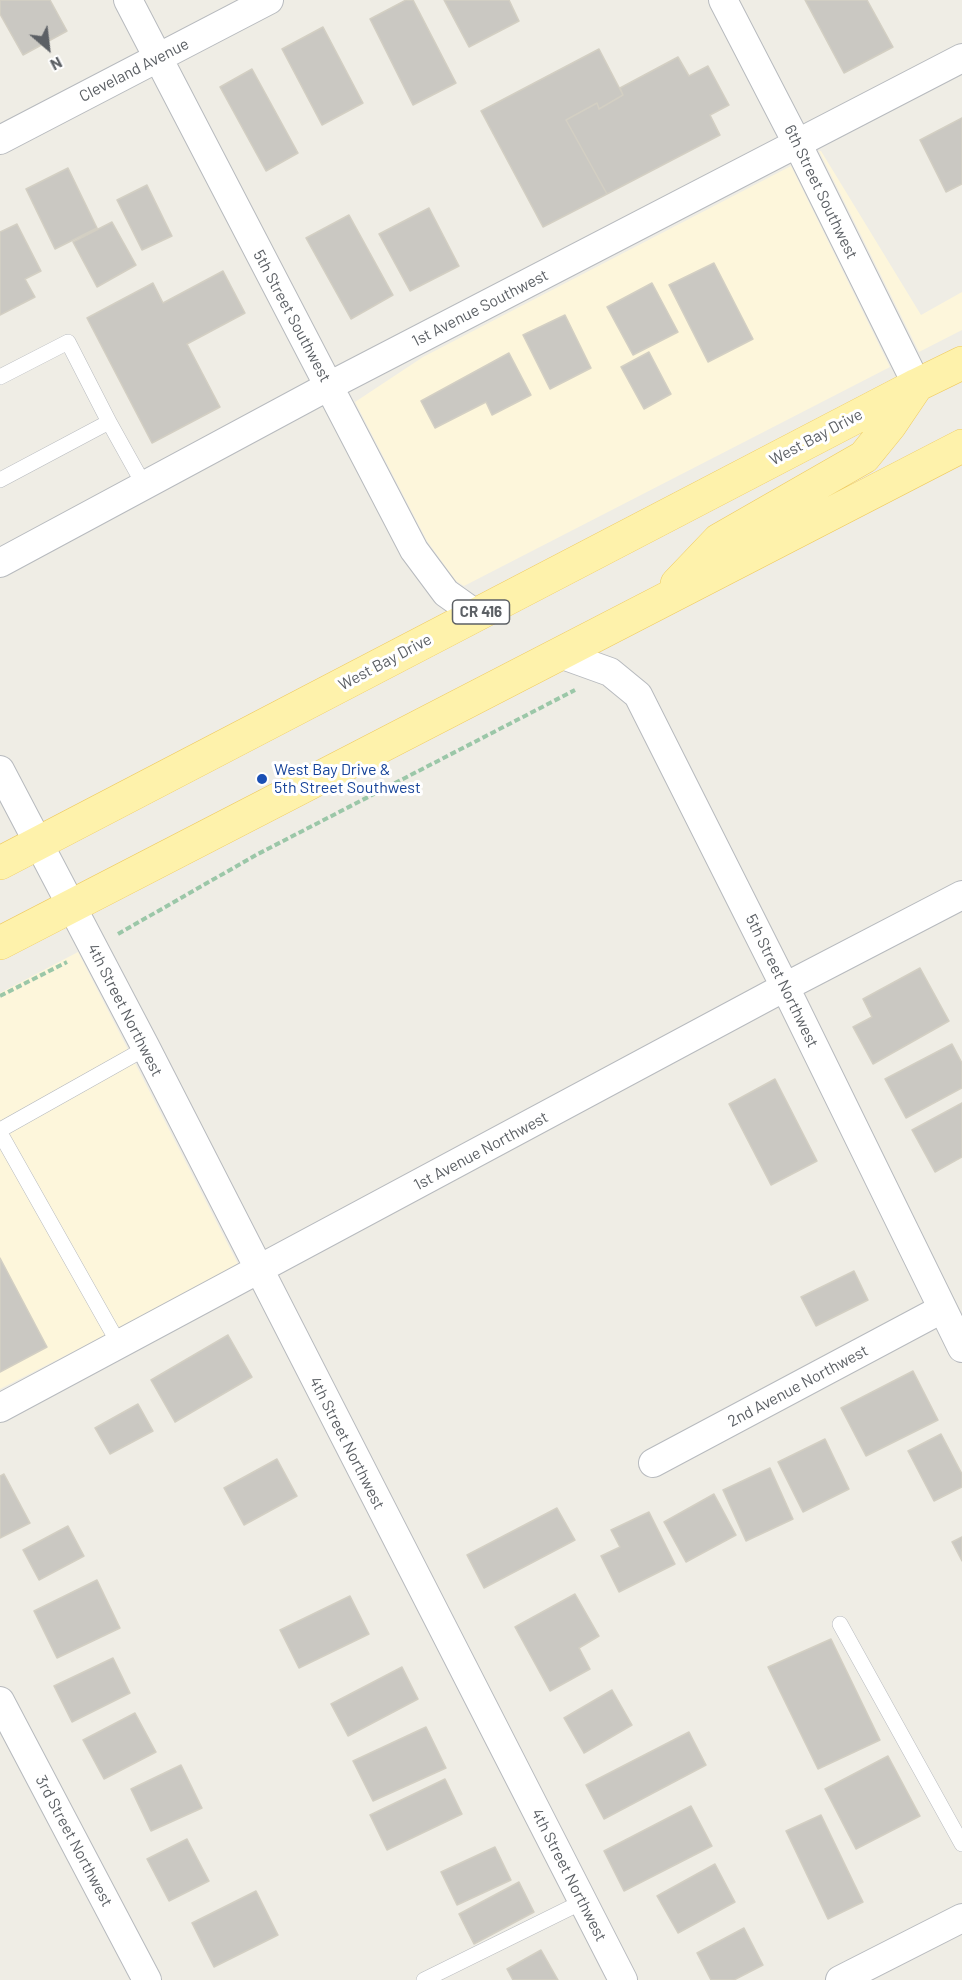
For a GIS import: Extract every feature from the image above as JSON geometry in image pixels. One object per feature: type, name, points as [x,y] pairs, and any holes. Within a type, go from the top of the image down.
[{"type":"main road","name":"West Bay Drive","points":[[0,863],[962,363]]},
{"type":"main road","points":[[659,603],[719,540],[864,457],[890,425],[917,385]]},
{"type":"main road","points":[[0,943],[659,603],[960,451]]},
{"type":"street","name":"5th Street Southwest","points":[[128,0],[414,550],[446,593],[477,615]]},
{"type":"street","name":"Cleveland Avenue","points":[[0,140],[269,0]]},
{"type":"street","name":"6th Street Southwest","points":[[723,0],[798,143],[917,385]]},
{"type":"street","name":"1st Avenue Southwest","points":[[0,563],[329,386],[962,58]]},
{"type":"street","name":"5th Street Northwest","points":[[560,654],[610,672],[638,695],[785,987],[962,1348]]},
{"type":"street","name":"4th Street Northwest","points":[[0,770],[146,1048],[623,1980]]},
{"type":"street","name":"1st Avenue Northwest","points":[[0,1408],[785,987],[962,895]]},
{"type":"street","name":"2nd Avenue Northwest","points":[[653,1463],[942,1309]]},
{"type":"street","name":"3rd Street Northwest","points":[[0,1701],[147,1980]]},
{"type":"street","points":[[840,1980],[962,1918]]},
{"type":"lane","points":[[0,376],[68,342],[144,485]]},
{"type":"lane","points":[[0,480],[109,422]]},
{"type":"lane","points":[[119,1344],[0,1132],[146,1048]]},
{"type":"lane","points":[[840,1624],[962,1844]]},
{"type":"lane","points":[[424,1980],[582,1902]]},
{"type":"path","points":[[0,996],[93,948],[256,855],[610,672]]},
{"type":"shaded area","points":[[819,151],[921,315],[962,292],[962,330],[919,352]]},
{"type":"shaded area","points":[[791,166],[890,367],[464,586],[456,581],[427,541],[355,402],[423,357]]},
{"type":"shaded area","points":[[78,952],[238,1264],[215,1279],[0,1389],[0,993]]},
{"type":"building","points":[[0,0],[50,0],[67,31],[23,55],[0,14]]},
{"type":"building","points":[[406,0],[413,0],[456,83],[413,105],[370,19]]},
{"type":"building","points":[[444,0],[509,0],[519,21],[469,47]]},
{"type":"building","points":[[805,0],[867,0],[893,47],[844,73]]},
{"type":"building","points":[[323,27],[363,103],[322,125],[282,49]]},
{"type":"building","points":[[599,49],[623,95],[599,109],[597,103],[566,120],[607,194],[543,227],[481,111]]},
{"type":"building","points":[[678,57],[689,76],[708,66],[729,105],[710,115],[720,135],[607,194],[566,120],[597,103],[599,109],[623,95],[620,88]]},
{"type":"building","points":[[252,69],[298,153],[266,171],[220,87]]},
{"type":"building","points":[[962,118],[962,184],[946,192],[920,140]]},
{"type":"building","points":[[68,168],[97,228],[55,249],[26,189]]},
{"type":"building","points":[[147,185],[172,236],[142,250],[117,200]]},
{"type":"building","points":[[429,208],[459,266],[410,291],[379,234]]},
{"type":"building","points":[[349,215],[393,295],[351,319],[306,238]]},
{"type":"building","points":[[112,222],[136,265],[97,287],[73,242]]},
{"type":"building","points":[[17,224],[41,271],[25,279],[35,297],[0,315],[0,232]]},
{"type":"building","points":[[714,263],[753,339],[708,362],[669,285]]},
{"type":"building","points":[[223,271],[245,313],[187,344],[220,407],[152,443],[87,318],[153,283],[163,303]]},
{"type":"building","points":[[652,283],[678,332],[633,355],[607,307]]},
{"type":"building","points":[[565,315],[591,368],[550,389],[523,335]]},
{"type":"building","points":[[649,352],[671,394],[644,409],[621,367]]},
{"type":"building","points":[[509,353],[531,395],[492,415],[486,402],[435,428],[421,401]]},
{"type":"building","points":[[920,968],[949,1021],[873,1064],[853,1027],[872,1017],[863,999]]},
{"type":"building","points":[[952,1044],[962,1063],[962,1088],[906,1118],[885,1079]]},
{"type":"building","points":[[775,1079],[817,1161],[771,1185],[729,1104]]},
{"type":"building","points":[[962,1103],[962,1157],[935,1172],[912,1130]]},
{"type":"building","points":[[0,1258],[47,1347],[0,1372]]},
{"type":"building","points":[[854,1271],[868,1300],[816,1326],[801,1297]]},
{"type":"building","points":[[228,1335],[252,1377],[175,1422],[151,1380]]},
{"type":"building","points":[[913,1371],[938,1420],[866,1456],[841,1408]]},
{"type":"building","points":[[138,1404],[153,1431],[110,1454],[95,1428]]},
{"type":"building","points":[[941,1434],[962,1474],[962,1487],[934,1501],[908,1451]]},
{"type":"building","points":[[825,1439],[849,1489],[803,1512],[778,1462]]},
{"type":"building","points":[[277,1459],[297,1496],[244,1525],[224,1488]]},
{"type":"building","points":[[770,1468],[793,1519],[746,1541],[723,1490]]},
{"type":"building","points":[[4,1474],[30,1523],[0,1538],[0,1476]]},
{"type":"building","points":[[714,1494],[736,1535],[686,1562],[664,1522]]},
{"type":"building","points":[[557,1508],[575,1540],[484,1588],[467,1555]]},
{"type":"building","points":[[649,1512],[675,1564],[619,1592],[601,1556],[620,1547],[611,1530]]},
{"type":"building","points":[[68,1526],[84,1556],[39,1580],[23,1550]]},
{"type":"building","points":[[962,1537],[962,1561],[952,1542]]},
{"type":"building","points":[[97,1580],[120,1628],[57,1658],[34,1611]]},
{"type":"building","points":[[575,1594],[599,1636],[579,1648],[590,1669],[550,1691],[515,1627]]},
{"type":"building","points":[[350,1596],[369,1634],[299,1668],[280,1630]]},
{"type":"building","points":[[831,1639],[880,1740],[818,1769],[768,1667]]},
{"type":"building","points":[[113,1658],[130,1693],[72,1722],[54,1686]]},
{"type":"building","points":[[402,1667],[418,1699],[348,1736],[331,1704]]},
{"type":"building","points":[[612,1690],[632,1725],[584,1753],[564,1718]]},
{"type":"building","points":[[135,1713],[156,1752],[104,1779],[83,1740]]},
{"type":"building","points":[[426,1727],[446,1768],[373,1801],[353,1761]]},
{"type":"building","points":[[689,1732],[706,1765],[604,1819],[586,1785]]},
{"type":"building","points":[[888,1756],[920,1816],[856,1849],[825,1789]]},
{"type":"building","points":[[181,1765],[202,1808],[151,1831],[131,1789]]},
{"type":"building","points":[[445,1779],[462,1814],[387,1850],[370,1815]]},
{"type":"building","points":[[691,1806],[712,1846],[624,1891],[604,1851]]},
{"type":"building","points":[[821,1815],[863,1902],[828,1919],[786,1831]]},
{"type":"building","points":[[187,1839],[209,1881],[169,1901],[147,1859]]},
{"type":"building","points":[[495,1847],[511,1880],[457,1905],[441,1872]]},
{"type":"building","points":[[715,1864],[735,1902],[678,1933],[657,1896]]},
{"type":"building","points":[[519,1882],[534,1912],[474,1944],[459,1914]]},
{"type":"building","points":[[256,1891],[278,1935],[214,1967],[192,1923]]},
{"type":"building","points":[[744,1928],[763,1965],[734,1980],[711,1980],[697,1953]]},
{"type":"building","points":[[541,1950],[558,1980],[513,1980],[507,1969]]},
{"type":"place","name":"West Bay Drive & 5th Street Southwest","points":[[262,779]]}]
